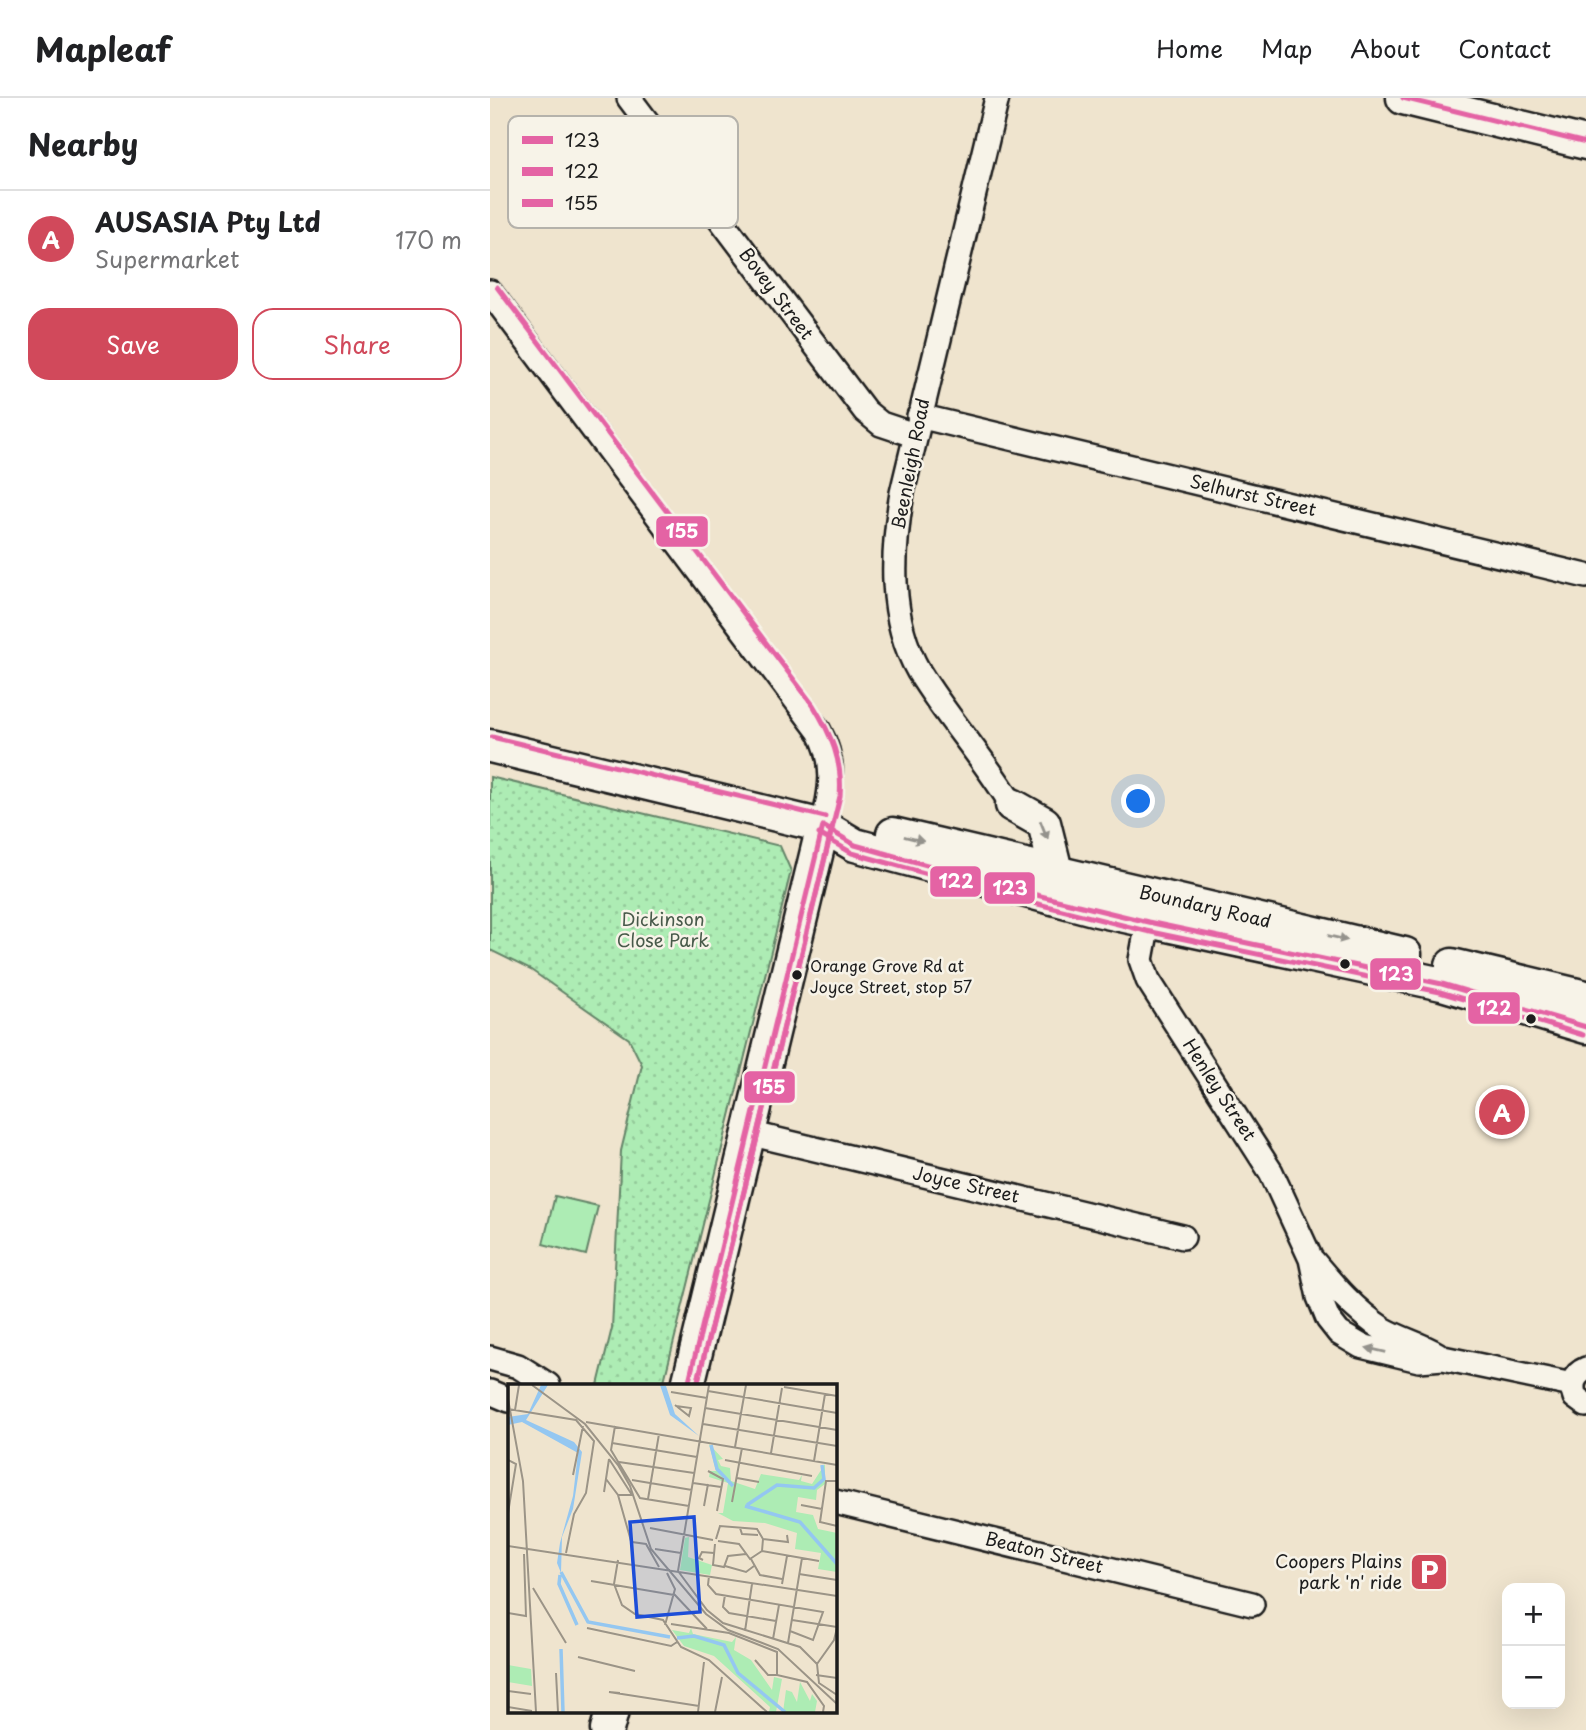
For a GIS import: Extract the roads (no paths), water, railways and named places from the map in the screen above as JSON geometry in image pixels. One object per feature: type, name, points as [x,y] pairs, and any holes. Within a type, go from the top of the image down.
[{"type":"main road","points":[[1403,98],[1586,143]]},
{"type":"main road","name":"Boundary Road","points":[[490,746],[823,827],[865,848],[1148,922],[1420,979],[1586,1027]]},
{"type":"main road","points":[[1012,805],[1044,823],[1056,871]]},
{"type":"main road","name":"Boundary Road","points":[[823,827],[860,825],[1586,997]]},
{"type":"main road","points":[[688,1384],[823,827]]},
{"type":"main road","points":[[607,1730],[612,1712]]},
{"type":"street","name":"Bovey Street","points":[[629,98],[643,116]]},
{"type":"street","name":"Beenleigh Road","points":[[997,98],[917,426],[896,543],[895,590],[902,632],[919,671],[1012,805]]},
{"type":"street","name":"Bovey Street","points":[[727,228],[865,411],[881,424],[917,426]]},
{"type":"street","points":[[490,292],[819,731],[829,754],[832,774],[823,827]]},
{"type":"street","name":"Selhurst Street","points":[[917,426],[1586,576]]},
{"type":"street","name":"Henley Street","points":[[1148,922],[1141,960],[1148,981],[1271,1172],[1311,1259],[1319,1297],[1328,1319],[1347,1339],[1361,1346],[1419,1360],[1444,1358],[1579,1377]]},
{"type":"street","name":"Joyce Street","points":[[748,1133],[1183,1237]]},
{"type":"street","points":[[490,1358],[518,1366],[546,1384]]},
{"type":"street","points":[[1579,1377],[1575,1397],[1586,1405]]},
{"type":"street","points":[[490,1392],[508,1400]]},
{"type":"street","name":"Beaton Street","points":[[836,1502],[1252,1604]]},
{"type":"place","name":"Orange Grove Rd at Joyce Street, stop 57","points":[[797,975]]},
{"type":"place","name":"AUSASIA Pty Ltd","points":[[1502,1112]]},
{"type":"place","name":"Coopers Plains park 'n' ride","points":[[1429,1572]]},
{"type":"park label","name":"Dickinson Close Park","points":[[663,930]]}]
